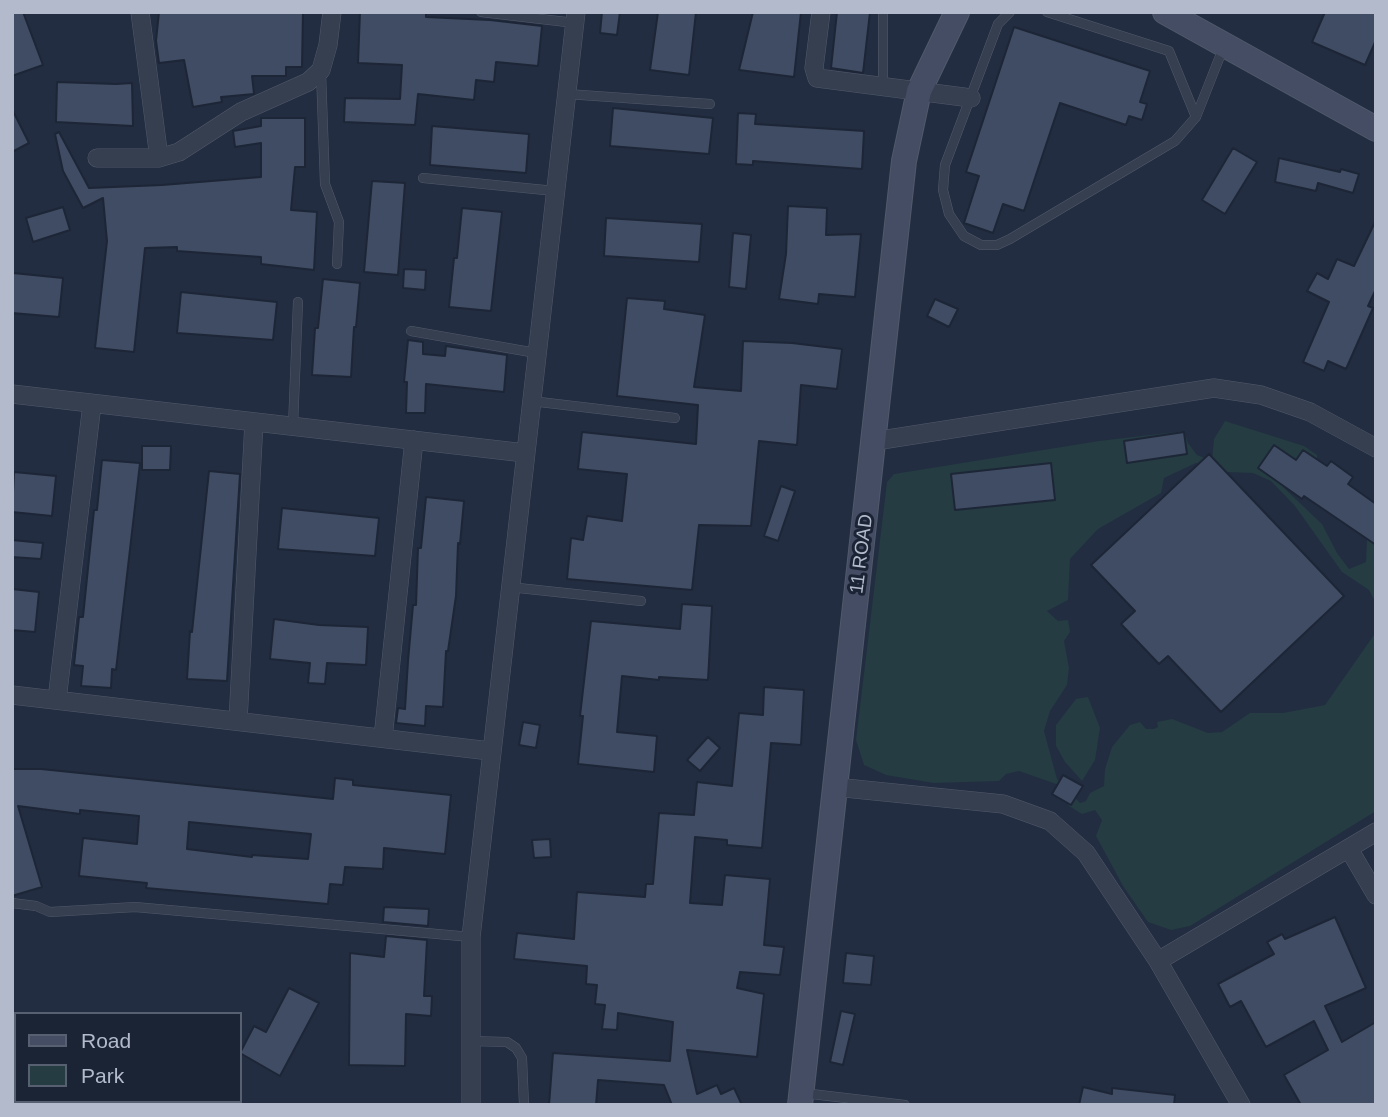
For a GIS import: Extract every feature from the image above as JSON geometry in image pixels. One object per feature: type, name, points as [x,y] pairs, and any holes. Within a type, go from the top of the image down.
[{"type":"street","points":[[140,12],[159,158]]},
{"type":"street","points":[[97,158],[159,158],[179,152],[241,112],[308,82],[321,70],[328,45],[332,12]]},
{"type":"street","points":[[821,12],[814,68],[817,78],[971,97]]},
{"type":"street","name":"11 ROAD","points":[[800,1099],[904,161],[919,91],[957,12]]},
{"type":"street","points":[[1165,12],[1376,128]]},
{"type":"street","points":[[471,1105],[471,937],[575,18]]},
{"type":"street","points":[[875,441],[1214,388],[1261,395],[1310,412],[1376,449]]},
{"type":"street","points":[[12,394],[525,453]]},
{"type":"street","points":[[57,700],[92,404]]},
{"type":"street","points":[[238,721],[254,422]]},
{"type":"street","points":[[383,738],[414,440]]},
{"type":"street","points":[[12,695],[491,751]]},
{"type":"street","points":[[835,787],[1003,804],[1050,821],[1086,853],[1158,961],[1241,1105]]},
{"type":"street","points":[[1158,961],[1376,832]]},
{"type":"street","points":[[1349,849],[1376,895]]},
{"type":"lane","points":[[481,12],[575,18]]},
{"type":"lane","points":[[1010,12],[998,24],[945,165],[943,190],[949,214],[964,236],[981,245],[997,245],[1175,141],[1196,117],[1224,45]]},
{"type":"lane","points":[[1047,12],[1169,51],[1196,117]]},
{"type":"lane","points":[[883,14],[883,86]]},
{"type":"lane","points":[[321,70],[325,184],[339,222],[337,264]]},
{"type":"lane","points":[[567,94],[710,104]]},
{"type":"lane","points":[[423,178],[555,191]]},
{"type":"lane","points":[[293,426],[298,302]]},
{"type":"lane","points":[[411,331],[536,353]]},
{"type":"lane","points":[[531,401],[675,418]]},
{"type":"lane","points":[[509,587],[641,601]]},
{"type":"lane","points":[[12,903],[36,906],[50,912],[135,907],[471,937]]},
{"type":"lane","points":[[470,1041],[507,1042],[516,1048],[522,1058],[524,1105]]},
{"type":"lane","points":[[800,1099],[905,1105]]},
{"type":"green space","points":[[1225,421],[1304,446],[1317,455],[1317,472],[1288,478],[1283,487],[1322,524],[1349,569],[1366,562],[1367,540],[1376,534],[1376,603],[1369,590],[1342,572],[1295,506],[1271,481],[1253,473],[1225,472],[1196,463],[1164,478],[1161,493],[1098,529],[1070,559],[1068,600],[1047,611],[1058,621],[1068,620],[1070,632],[1064,641],[1069,668],[1067,685],[1050,711],[1044,731],[1057,779],[1080,803],[1086,801],[1090,793],[1104,786],[1105,769],[1112,747],[1130,725],[1140,722],[1146,729],[1154,729],[1158,727],[1157,722],[1172,719],[1208,733],[1222,732],[1250,713],[1283,713],[1325,705],[1376,632],[1376,811],[1190,926],[1171,930],[1148,922],[1123,886],[1096,836],[1102,820],[1095,810],[1082,814],[1069,806],[1059,785],[1019,771],[1006,774],[999,781],[934,783],[886,775],[864,765],[856,740],[887,482],[894,474],[1099,441],[1184,431],[1188,443],[1197,455],[1212,461],[1214,439]]},
{"type":"green space","points":[[1088,697],[1100,728],[1095,760],[1082,781],[1065,762],[1056,746],[1056,725],[1076,699]]},
{"type":"building","points":[[12,12],[23,12],[43,65],[12,76]]},
{"type":"building","points":[[159,12],[303,12],[302,67],[286,67],[286,76],[252,76],[254,94],[221,97],[222,102],[193,107],[184,60],[159,63],[156,41]]},
{"type":"building","points":[[360,12],[426,12],[426,17],[542,26],[538,66],[496,62],[494,82],[476,80],[474,100],[418,94],[415,125],[344,122],[345,98],[400,99],[402,65],[358,63]]},
{"type":"building","points":[[602,12],[620,12],[617,35],[600,33]]},
{"type":"building","points":[[658,12],[696,12],[689,75],[650,70]]},
{"type":"building","points":[[753,12],[801,12],[794,77],[739,70]]},
{"type":"building","points":[[837,12],[870,12],[863,73],[831,68]]},
{"type":"building","points":[[1325,12],[1376,12],[1376,40],[1365,65],[1312,42]]},
{"type":"building","points":[[1014,27],[1150,71],[1140,102],[1147,104],[1142,120],[1129,116],[1126,125],[1060,103],[1024,211],[1003,204],[993,233],[964,223],[979,176],[966,172]]},
{"type":"building","points":[[57,82],[132,83],[133,126],[56,122]]},
{"type":"building","points":[[613,108],[713,118],[709,154],[610,146]]},
{"type":"building","points":[[12,109],[29,143],[12,152]]},
{"type":"building","points":[[738,113],[756,114],[755,124],[864,131],[862,169],[753,161],[753,165],[736,164]]},
{"type":"building","points":[[261,118],[305,118],[305,167],[295,167],[291,210],[317,212],[314,270],[261,264],[261,257],[177,251],[177,247],[145,248],[134,352],[95,348],[107,241],[103,198],[83,208],[63,171],[55,134],[59,132],[89,188],[162,185],[261,177],[261,143],[235,147],[233,131],[261,126]]},
{"type":"building","points":[[432,126],[529,134],[526,173],[430,165]]},
{"type":"building","points":[[1233,148],[1257,162],[1225,214],[1202,200]]},
{"type":"building","points":[[1279,158],[1359,174],[1353,193],[1318,183],[1316,191],[1275,182]]},
{"type":"building","points":[[372,181],[405,183],[398,275],[364,272]]},
{"type":"building","points":[[788,206],[827,208],[826,235],[861,234],[855,297],[819,294],[818,304],[779,299],[786,254]]},
{"type":"building","points":[[63,207],[70,230],[33,242],[26,218]]},
{"type":"building","points":[[462,208],[502,212],[491,311],[449,307]]},
{"type":"building","points":[[606,218],[702,224],[699,262],[604,256]]},
{"type":"building","points":[[1376,220],[1376,289],[1368,306],[1373,308],[1346,369],[1328,361],[1324,371],[1303,362],[1329,302],[1307,291],[1317,273],[1328,279],[1337,259],[1354,266]]},
{"type":"building","points":[[733,233],[751,235],[746,289],[729,287]]},
{"type":"building","points":[[404,269],[426,270],[425,290],[403,288]]},
{"type":"building","points":[[13,273],[63,278],[59,317],[12,313]]},
{"type":"building","points":[[323,279],[360,283],[351,377],[312,375],[315,328],[318,328]]},
{"type":"building","points":[[181,292],[277,302],[273,340],[177,333]]},
{"type":"building","points":[[627,298],[665,301],[664,309],[705,315],[694,387],[741,391],[743,341],[842,349],[837,389],[801,385],[797,445],[759,441],[751,526],[699,525],[692,590],[567,579],[571,538],[583,540],[587,516],[622,521],[627,474],[578,469],[582,432],[696,444],[698,405],[617,396]]},
{"type":"building","points":[[935,299],[958,309],[949,327],[927,316]]},
{"type":"building","points":[[408,340],[423,342],[423,354],[445,356],[446,346],[507,355],[504,392],[426,384],[425,413],[406,413],[407,382],[404,382]]},
{"type":"building","points":[[1184,432],[1187,454],[1127,463],[1124,441]]},
{"type":"building","points":[[1274,445],[1296,460],[1303,450],[1327,466],[1331,461],[1353,477],[1348,484],[1376,504],[1376,545],[1258,468]]},
{"type":"building","points":[[142,446],[171,446],[170,470],[142,470]]},
{"type":"building","points":[[1209,454],[1344,596],[1221,712],[1168,656],[1159,664],[1121,624],[1135,611],[1091,565]]},
{"type":"building","points":[[102,460],[140,463],[116,670],[112,669],[111,688],[81,686],[83,666],[74,665],[79,617],[83,617]]},
{"type":"building","points":[[1051,463],[1055,500],[955,510],[951,474]]},
{"type":"building","points":[[209,471],[240,474],[227,681],[187,679]]},
{"type":"building","points":[[14,472],[56,476],[52,516],[12,512]]},
{"type":"building","points":[[781,486],[795,491],[778,541],[764,536]]},
{"type":"building","points":[[426,497],[464,501],[460,544],[458,543],[456,596],[446,651],[443,707],[426,706],[425,726],[396,723],[398,708],[405,709],[413,605],[416,605],[418,548],[421,548]]},
{"type":"building","points":[[282,508],[379,518],[375,556],[278,549]]},
{"type":"building","points":[[12,540],[43,543],[41,559],[12,557]]},
{"type":"building","points":[[12,589],[39,592],[35,632],[12,630]]},
{"type":"building","points":[[682,604],[712,606],[708,680],[659,677],[659,680],[622,676],[617,732],[657,736],[654,772],[578,764],[583,716],[580,716],[591,621],[680,629]]},
{"type":"building","points":[[274,619],[319,625],[368,627],[366,665],[327,663],[325,684],[308,683],[310,663],[270,659]]},
{"type":"building","points":[[764,687],[804,690],[801,745],[771,743],[762,848],[727,845],[727,840],[695,837],[690,903],[722,905],[725,875],[770,879],[764,945],[784,947],[780,975],[740,972],[737,988],[764,994],[757,1057],[687,1050],[697,1094],[717,1085],[721,1094],[734,1088],[742,1105],[672,1105],[664,1085],[598,1080],[596,1105],[549,1105],[553,1053],[670,1061],[673,1022],[618,1013],[617,1030],[602,1029],[605,1005],[595,1004],[597,985],[586,984],[587,966],[514,959],[517,933],[574,939],[577,892],[645,897],[646,884],[653,884],[659,813],[694,815],[697,782],[732,786],[739,713],[763,715]]},
{"type":"building","points":[[523,722],[540,725],[536,748],[519,745]]},
{"type":"building","points":[[708,737],[720,748],[700,771],[687,760]]},
{"type":"building","points":[[12,769],[41,769],[333,799],[335,778],[353,780],[353,785],[451,795],[445,854],[384,848],[383,869],[345,867],[343,885],[330,884],[328,904],[146,888],[147,883],[79,876],[83,838],[137,844],[139,816],[80,810],[80,814],[18,806],[42,887],[12,896]],"holes":[[[189,822],[311,834],[308,859],[252,857],[187,849]]]},
{"type":"building","points":[[1063,775],[1083,786],[1071,805],[1052,794]]},
{"type":"building","points":[[550,839],[551,857],[534,858],[532,840]]},
{"type":"building","points":[[384,907],[429,909],[428,926],[383,922]]},
{"type":"building","points":[[1335,917],[1366,988],[1325,1006],[1342,1042],[1376,1022],[1376,1105],[1301,1105],[1284,1075],[1328,1050],[1314,1021],[1266,1047],[1241,1001],[1230,1007],[1218,984],[1274,954],[1267,942],[1282,934],[1285,939]]},
{"type":"building","points":[[386,936],[427,940],[424,996],[432,996],[431,1016],[406,1014],[405,1066],[349,1065],[350,953],[384,957]]},
{"type":"building","points":[[846,953],[874,956],[871,985],[843,983]]},
{"type":"building","points":[[289,988],[319,1003],[280,1076],[242,1054],[254,1026],[266,1032]]},
{"type":"building","points":[[841,1011],[855,1014],[843,1065],[830,1062]]},
{"type":"building","points":[[1083,1087],[1112,1094],[1112,1088],[1175,1095],[1174,1105],[1079,1105]]}]
